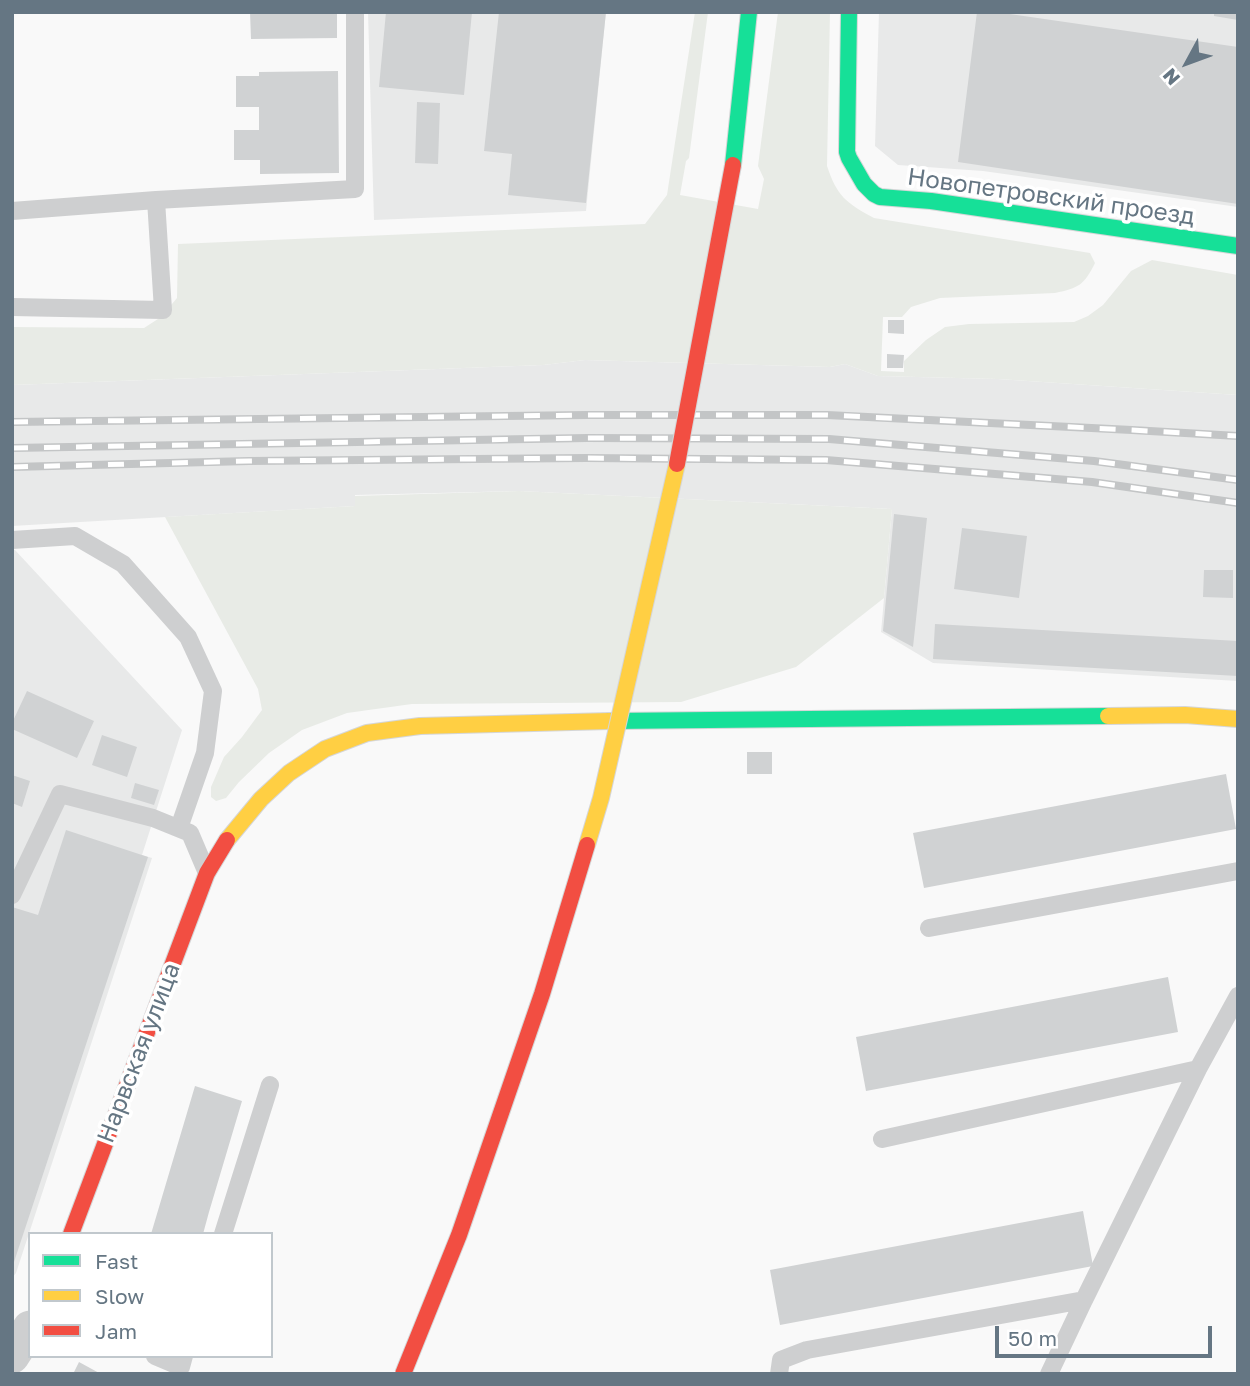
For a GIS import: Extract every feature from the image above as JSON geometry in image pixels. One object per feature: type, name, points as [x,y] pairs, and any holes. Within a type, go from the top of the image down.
[{"type":"street","points":[[403,1374],[459,1235],[542,994],[601,798],[674,482],[733,165],[749,12]]},
{"type":"street","name":"Новопетровский проезд","points":[[849,12],[847,152],[863,184],[880,197],[931,201],[1238,246]]},
{"type":"street","name":"Нарвская улица","points":[[72,1232],[207,873],[231,834],[261,799],[289,773],[325,749],[367,733],[420,726],[546,722],[1171,715],[1238,719]]},
{"type":"street","points":[[12,1356],[28,1331]]},
{"type":"lane","points":[[12,211],[355,189],[355,12]]},
{"type":"lane","points":[[12,307],[163,310],[156,200]]},
{"type":"lane","points":[[12,540],[75,536],[122,564],[188,637],[213,691],[205,753],[179,828]]},
{"type":"lane","points":[[12,895],[60,794],[153,818],[190,833],[207,873]]},
{"type":"lane","points":[[929,928],[1238,871]]},
{"type":"lane","points":[[1049,1374],[1198,1069],[1238,996]]},
{"type":"lane","points":[[881,1139],[1198,1069]]},
{"type":"lane","points":[[224,1232],[270,1085]]},
{"type":"lane","points":[[779,1374],[781,1360],[807,1350],[1084,1300]]},
{"type":"lane","points":[[161,1358],[183,1366]]},
{"type":"shaded area","points":[[368,12],[606,12],[586,211],[374,220]]},
{"type":"shaded area","points":[[695,12],[708,12],[689,158],[686,161],[680,195],[758,209],[764,179],[758,166],[778,12],[830,12],[827,166],[844,198],[874,218],[1090,253],[1095,263],[1084,281],[1070,289],[1055,293],[940,298],[911,307],[902,317],[883,317],[881,371],[904,372],[904,361],[926,340],[945,327],[1074,322],[1103,305],[1131,271],[1152,260],[1238,275],[1238,395],[998,379],[878,376],[845,364],[830,367],[585,360],[543,365],[12,385],[12,327],[144,328],[161,317],[177,298],[178,244],[645,224],[667,195]]},
{"type":"shaded area","points":[[879,12],[1238,12],[1238,207],[983,171],[898,165],[875,146]]},
{"type":"shaded area","points":[[585,360],[830,367],[845,364],[878,376],[998,379],[1238,395],[1238,681],[933,663],[881,632],[892,509],[519,491],[355,495],[355,506],[12,526],[12,385],[543,365]]},
{"type":"shaded area","points":[[519,491],[892,509],[884,598],[796,667],[681,702],[412,704],[347,713],[302,730],[269,753],[226,798],[216,801],[211,797],[211,787],[224,757],[262,710],[258,689],[165,517],[355,506],[355,496]]},
{"type":"shaded area","points":[[12,550],[15,550],[182,730],[142,855],[152,858],[16,1273],[12,1278]]},
{"type":"building","points":[[250,12],[337,12],[337,38],[251,39]]},
{"type":"building","points":[[386,12],[472,12],[464,95],[379,87]]},
{"type":"building","points":[[499,12],[606,12],[586,203],[508,195],[512,154],[484,151]]},
{"type":"building","points":[[977,12],[996,12],[1238,47],[1238,204],[958,162]]},
{"type":"building","points":[[1214,12],[1238,12],[1238,20],[1214,16]]},
{"type":"building","points":[[338,71],[339,173],[260,174],[260,160],[234,160],[234,130],[259,130],[259,107],[236,107],[236,76],[259,76],[259,72]]},
{"type":"building","points":[[417,102],[440,103],[438,164],[415,163]]},
{"type":"building","points":[[888,320],[904,320],[904,334],[888,333]]},
{"type":"building","points":[[887,354],[904,355],[903,368],[887,368]]},
{"type":"building","points":[[894,514],[927,518],[913,647],[883,631]]},
{"type":"building","points":[[962,528],[1027,536],[1019,598],[954,589]]},
{"type":"building","points":[[1204,570],[1233,570],[1233,598],[1203,597]]},
{"type":"building","points":[[935,624],[1238,641],[1238,676],[933,659]]},
{"type":"building","points":[[27,691],[94,721],[77,758],[12,729],[12,723]]},
{"type":"building","points":[[102,735],[137,747],[127,777],[92,765]]},
{"type":"building","points":[[747,752],[772,752],[772,774],[747,774]]},
{"type":"building","points":[[1226,774],[1236,829],[924,888],[913,833]]},
{"type":"building","points":[[12,775],[30,781],[22,807],[12,803]]},
{"type":"building","points":[[135,783],[159,790],[154,805],[131,798]]},
{"type":"building","points":[[66,830],[148,857],[13,1265],[12,907],[38,915]]},
{"type":"building","points":[[1168,977],[1178,1032],[866,1091],[856,1037]]},
{"type":"building","points":[[195,1086],[242,1101],[204,1232],[152,1232]]},
{"type":"building","points":[[1083,1211],[1093,1266],[780,1325],[770,1270]]},
{"type":"building","points":[[79,1362],[101,1374],[73,1374]]},
{"type":"railway","points":[[12,422],[827,415],[1238,436]]},
{"type":"railway","points":[[12,448],[587,438],[829,439],[1094,461],[1238,480]]},
{"type":"railway","points":[[12,467],[249,461],[586,458],[826,460],[1092,482],[1238,503]]},
{"type":"traffic: fast","points":[[733,165],[749,12]]},
{"type":"traffic: fast","points":[[849,12],[847,152],[864,184],[874,194],[880,197],[931,201],[1238,246]]},
{"type":"traffic: fast","points":[[610,721],[1108,716]]},
{"type":"traffic: slow","points":[[587,845],[601,798],[677,464]]},
{"type":"traffic: slow","points":[[1108,716],[1185,715],[1238,719]]},
{"type":"traffic: slow","points":[[227,840],[261,799],[289,773],[325,749],[367,733],[420,726],[610,721]]},
{"type":"traffic: jam","points":[[677,464],[733,165]]},
{"type":"traffic: jam","points":[[72,1232],[207,873],[227,840]]},
{"type":"traffic: jam","points":[[403,1374],[459,1235],[542,994],[587,845]]}]
